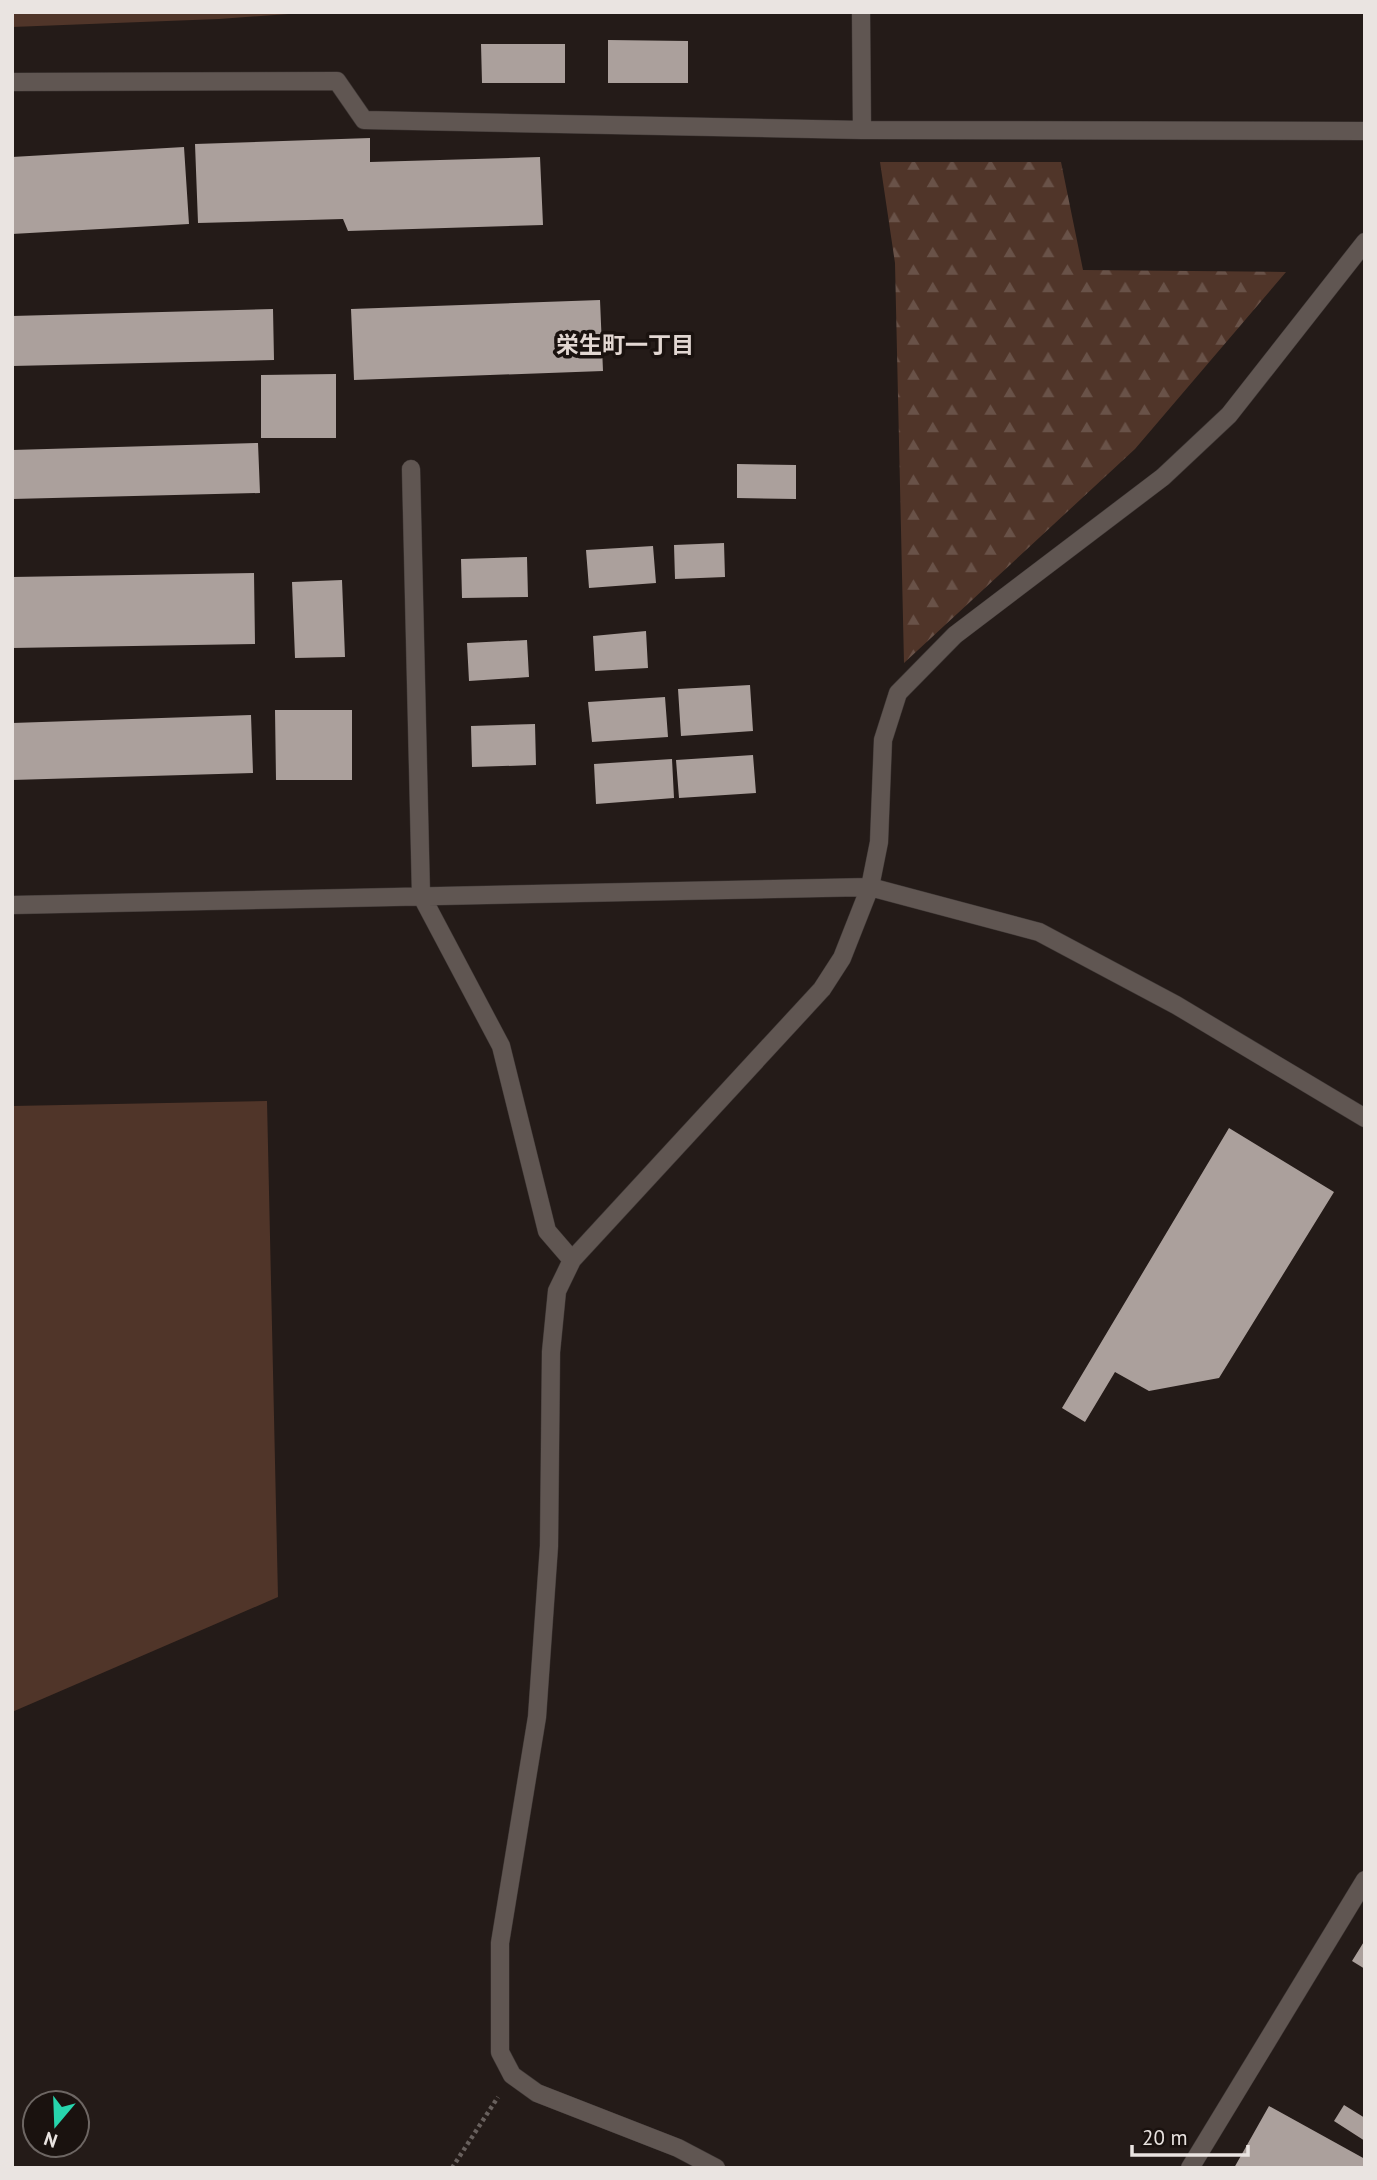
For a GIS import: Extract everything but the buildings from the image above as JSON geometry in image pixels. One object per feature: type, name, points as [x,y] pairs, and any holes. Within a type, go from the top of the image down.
[{"type":"street","points":[[861,12],[862,130]]},
{"type":"street","points":[[12,82],[337,81],[364,120],[862,130],[1365,131]]},
{"type":"street","points":[[716,2168],[678,2148],[537,2093],[512,2075],[500,2052],[500,1943],[537,1717],[550,1546],[551,1352],[557,1292],[572,1260],[822,989],[842,958],[870,887],[879,842],[883,740],[898,693],[955,635],[1163,477],[1229,415],[1365,242]]},
{"type":"street","points":[[411,469],[421,895],[500,1046],[547,1231],[572,1260]]},
{"type":"street","points":[[12,905],[870,887],[1038,932],[1176,1004],[1365,1118]]},
{"type":"street","points":[[1190,2168],[1365,1880]]},
{"type":"path","points":[[452,2168],[512,2075]]},
{"type":"green space","points":[[12,12],[317,12],[219,19],[12,27]]},
{"type":"green space","points":[[880,162],[1061,162],[1083,270],[1286,272],[1135,449],[904,663],[895,263]]},
{"type":"green space","points":[[267,1101],[278,1597],[12,1712],[12,1106]]},
{"type":"district","name":"栄生町一丁目","points":[[625,345]]}]
